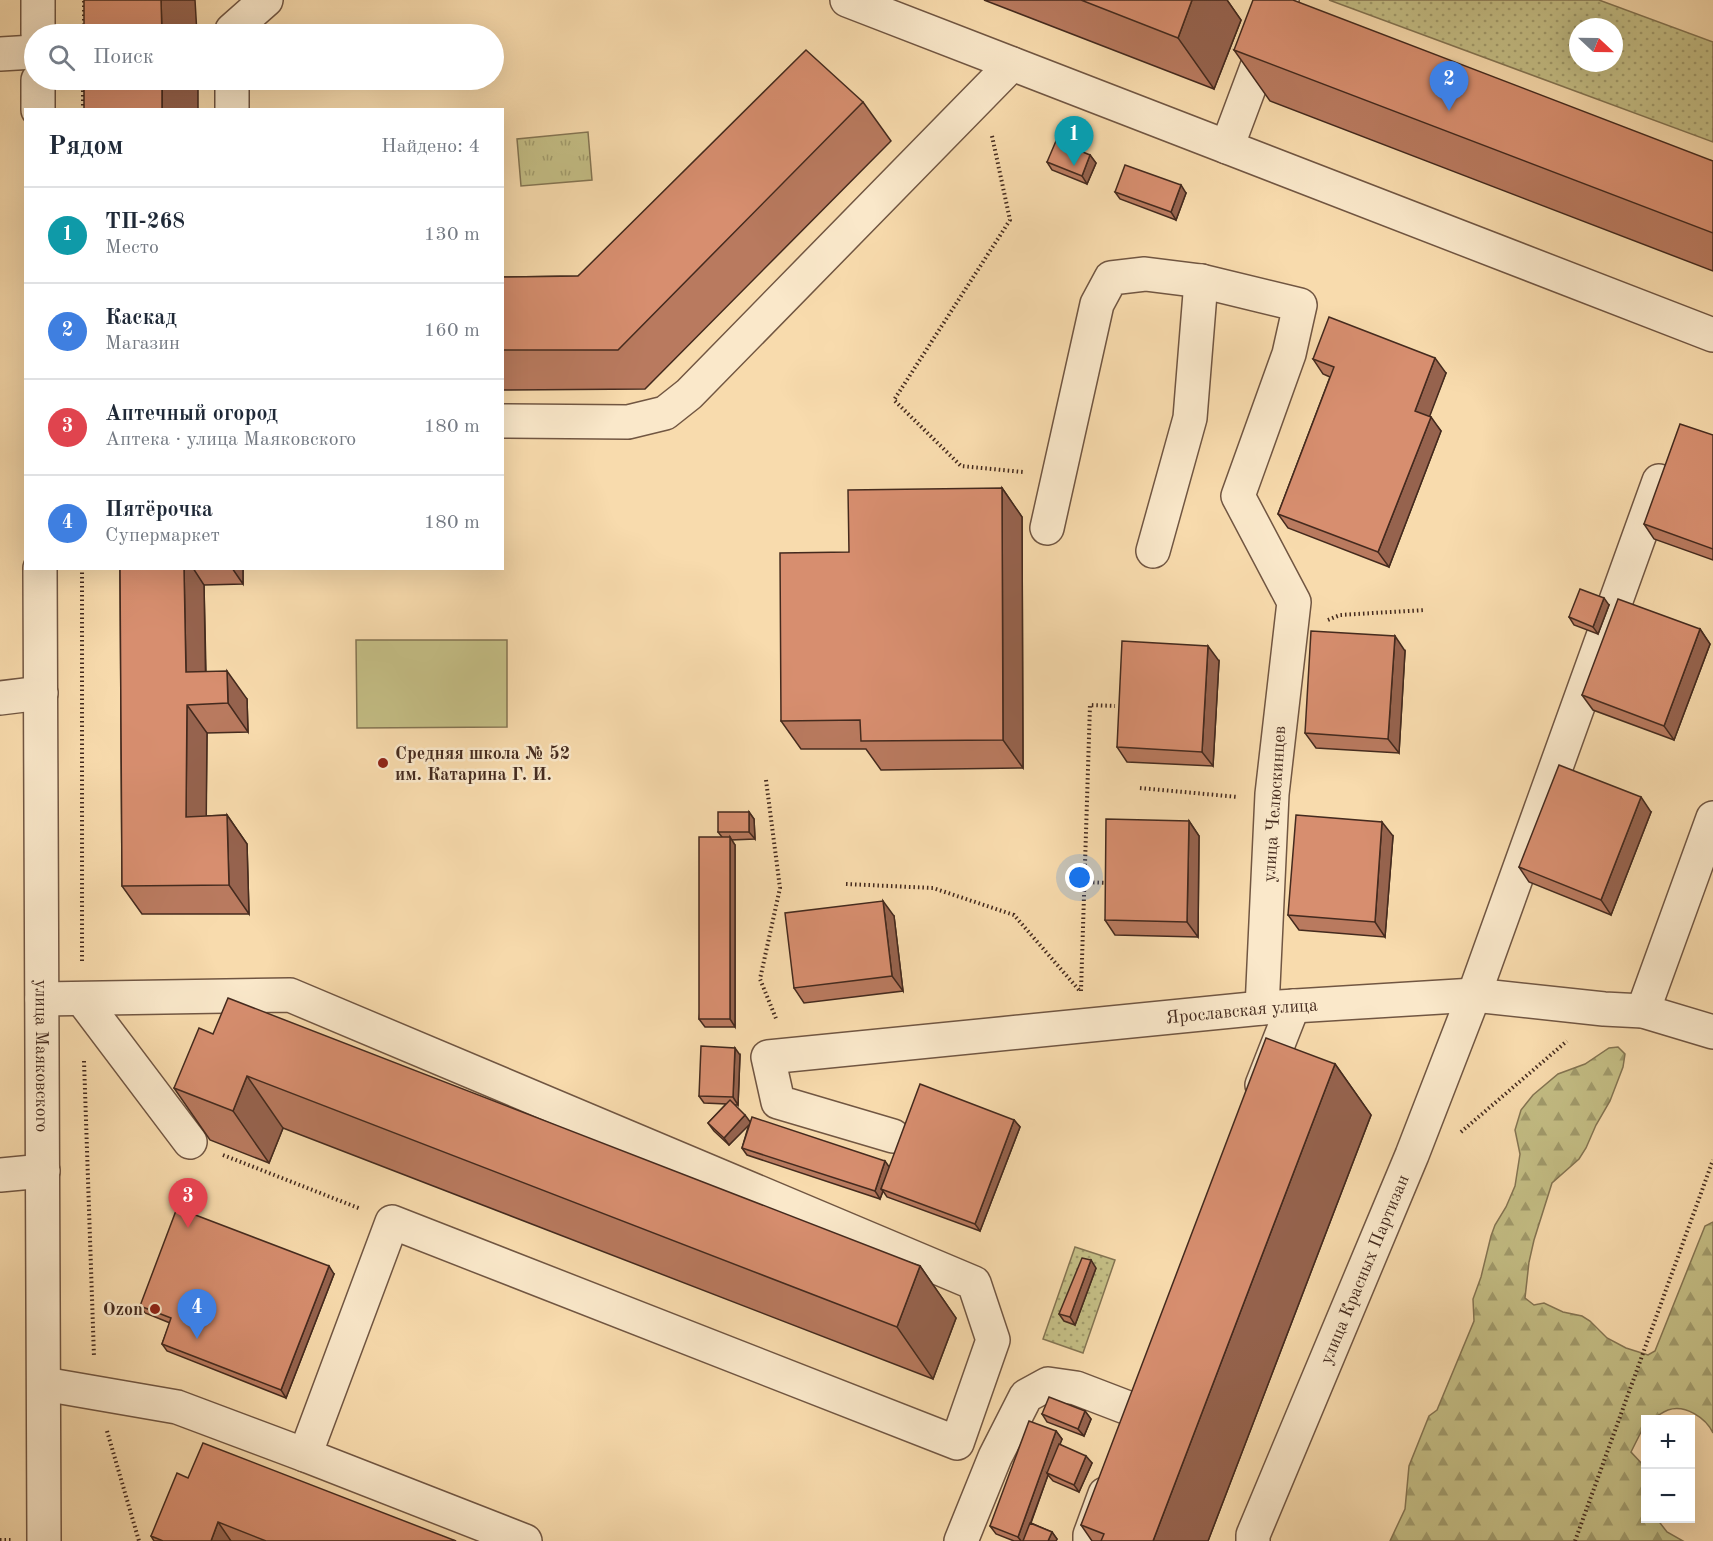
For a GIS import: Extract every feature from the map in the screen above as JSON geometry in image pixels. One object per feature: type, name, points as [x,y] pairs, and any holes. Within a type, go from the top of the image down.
[{"type":"street","points":[[38,0],[38,24]]},
{"type":"street","points":[[231,22],[266,0]]},
{"type":"street","points":[[847,0],[1713,335]]},
{"type":"street","points":[[1227,147],[1282,0]]},
{"type":"street","points":[[0,54],[24,53]]},
{"type":"street","points":[[504,421],[628,422],[665,413],[689,394],[1012,64]]},
{"type":"street","points":[[38,90],[38,108]]},
{"type":"street","points":[[232,90],[232,108]]},
{"type":"street","points":[[1047,528],[1097,304],[1111,279],[1145,274],[1201,281],[1190,418],[1152,551]]},
{"type":"street","name":"улица Челюскинцев","points":[[1201,281],[1300,305],[1290,354],[1238,496],[1294,602],[1272,800],[1277,1007],[1251,1115]]},
{"type":"street","name":"улица Красных Партизан","points":[[1253,1541],[1257,1524],[1412,1155],[1474,995],[1670,451]]},
{"type":"street","name":"улица Маяковского","points":[[40,570],[44,1541]]},
{"type":"street","points":[[0,698],[40,693]]},
{"type":"street","points":[[1643,1011],[1713,818]]},
{"type":"street","points":[[42,999],[290,995],[974,1283],[993,1340],[957,1443]]},
{"type":"street","name":"Ярославская улица","points":[[780,1056],[1277,1007],[1474,995],[1643,1011],[1713,1032]]},
{"type":"street","points":[[82,999],[190,1142]]},
{"type":"street","points":[[780,1056],[778,1102],[892,1136]]},
{"type":"street","points":[[0,1175],[43,1171]]},
{"type":"street","points":[[305,1455],[392,1222],[994,1457]]},
{"type":"street","points":[[44,1384],[177,1407],[525,1541]]},
{"type":"street","points":[[961,1541],[994,1457],[1026,1396],[1048,1384],[1076,1388],[1136,1412]]},
{"type":"street","points":[[1090,1541],[1090,1535],[1115,1467]]},
{"type":"path","points":[[84,0],[84,24]]},
{"type":"path","points":[[83,90],[83,108]]},
{"type":"path","points":[[982,94],[1010,220],[894,400],[961,466],[1059,475]]},
{"type":"path","points":[[1290,636],[1340,615],[1425,610]]},
{"type":"path","points":[[846,884],[933,888],[1014,915],[1081,993],[1090,705],[1115,706]]},
{"type":"path","points":[[766,780],[780,888],[760,979],[780,1056]]},
{"type":"path","points":[[1140,788],[1272,800]]},
{"type":"path","points":[[1084,882],[1109,883]]},
{"type":"path","points":[[1452,1139],[1604,1009]]},
{"type":"path","points":[[190,1142],[392,1222]]},
{"type":"path","points":[[1575,1541],[1713,1160]]},
{"type":"green space","points":[[1329,0],[1599,0],[1713,42],[1713,142]]},
{"type":"green space","points":[[588,132],[592,180],[521,186],[517,139]]},
{"type":"green space","points":[[356,640],[507,640],[507,727],[357,728]]},
{"type":"green space","points":[[1618,1047],[1625,1054],[1623,1067],[1610,1101],[1586,1148],[1579,1159],[1552,1183],[1534,1240],[1525,1298],[1534,1305],[1544,1303],[1563,1312],[1582,1316],[1607,1338],[1626,1348],[1648,1355],[1655,1351],[1705,1226],[1713,1222],[1713,1433],[1700,1418],[1681,1409],[1668,1410],[1659,1415],[1641,1415],[1641,1432],[1631,1452],[1641,1463],[1641,1523],[1660,1523],[1667,1532],[1683,1541],[1390,1541],[1405,1509],[1409,1466],[1429,1416],[1437,1410],[1474,1321],[1473,1299],[1491,1236],[1515,1186],[1520,1154],[1515,1130],[1521,1110],[1533,1095],[1558,1074],[1585,1064],[1609,1048]]},
{"type":"green space","points":[[1075,1247],[1115,1260],[1083,1353],[1043,1339]]},
{"type":"building","points":[[84,0],[161,0],[162,24],[84,24]]},
{"type":"building","points":[[1081,0],[1192,0],[1178,38]]},
{"type":"building","points":[[1253,0],[1293,0],[1713,161],[1713,233],[1234,50]]},
{"type":"building","points":[[806,50],[863,102],[618,350],[504,350],[504,277],[578,276]]},
{"type":"building","points":[[84,90],[162,90],[162,108],[84,108]]},
{"type":"building","points":[[1056,141],[1090,155],[1082,176],[1047,162]]},
{"type":"building","points":[[1125,165],[1181,185],[1171,212],[1115,192]]},
{"type":"building","points":[[1329,317],[1435,358],[1415,411],[1431,417],[1378,552],[1278,514],[1334,367],[1313,359]]},
{"type":"building","points":[[1680,424],[1713,435],[1713,549],[1644,524]]},
{"type":"building","points":[[1002,488],[1003,740],[861,741],[860,720],[781,721],[780,553],[849,552],[848,490]]},
{"type":"building","points":[[120,570],[184,570],[186,672],[227,671],[228,703],[187,705],[186,817],[227,815],[229,885],[122,886]]},
{"type":"building","points":[[1580,589],[1604,598],[1593,627],[1569,617]]},
{"type":"building","points":[[1618,599],[1700,629],[1664,726],[1582,695]]},
{"type":"building","points":[[1311,631],[1395,636],[1388,739],[1305,733]]},
{"type":"building","points":[[1122,641],[1208,646],[1202,752],[1117,747]]},
{"type":"building","points":[[1559,765],[1641,797],[1601,900],[1519,867]]},
{"type":"building","points":[[718,812],[749,812],[749,832],[718,832]]},
{"type":"building","points":[[1296,815],[1382,822],[1375,922],[1288,915]]},
{"type":"building","points":[[1106,819],[1189,821],[1187,922],[1105,920]]},
{"type":"building","points":[[699,837],[730,837],[730,1019],[699,1019]]},
{"type":"building","points":[[883,901],[892,976],[794,988],[785,913]]},
{"type":"building","points":[[228,998],[920,1266],[897,1327],[247,1076],[233,1111],[174,1088],[199,1028],[213,1034]]},
{"type":"building","points":[[1266,1038],[1335,1064],[1153,1541],[1101,1541],[1104,1534],[1081,1525]]},
{"type":"building","points":[[701,1046],[735,1048],[733,1097],[699,1096]]},
{"type":"building","points":[[920,1084],[1014,1120],[975,1224],[881,1189]]},
{"type":"building","points":[[730,1100],[745,1115],[724,1138],[708,1123]]},
{"type":"building","points":[[752,1117],[885,1161],[875,1191],[742,1148]]},
{"type":"building","points":[[177,1208],[329,1266],[281,1390],[162,1344],[171,1318],[140,1306]]},
{"type":"building","points":[[1082,1258],[1091,1260],[1070,1317],[1059,1314]]},
{"type":"building","points":[[1049,1397],[1085,1411],[1078,1429],[1042,1414]]},
{"type":"building","points":[[1029,1421],[1056,1431],[1018,1537],[990,1526]]},
{"type":"building","points":[[203,1443],[456,1541],[266,1541],[218,1522],[211,1541],[163,1541],[151,1536],[177,1473],[188,1478]]},
{"type":"building","points":[[1059,1444],[1086,1456],[1074,1485],[1047,1473]]},
{"type":"building","points":[[1030,1523],[1052,1532],[1048,1541],[1023,1541]]},
{"type":"place","name":"Каскад","points":[[1449,111]]},
{"type":"place","name":"ТП-268","points":[[1074,166]]},
{"type":"place","name":"Средняя школа № 52 им. Катарина Г. И.","points":[[383,763]]},
{"type":"place","name":"Аптечный огород","points":[[188,1228]]},
{"type":"place","name":"Ozon","points":[[155,1309]]},
{"type":"place","name":"Пятёрочка","points":[[197,1339]]}]
